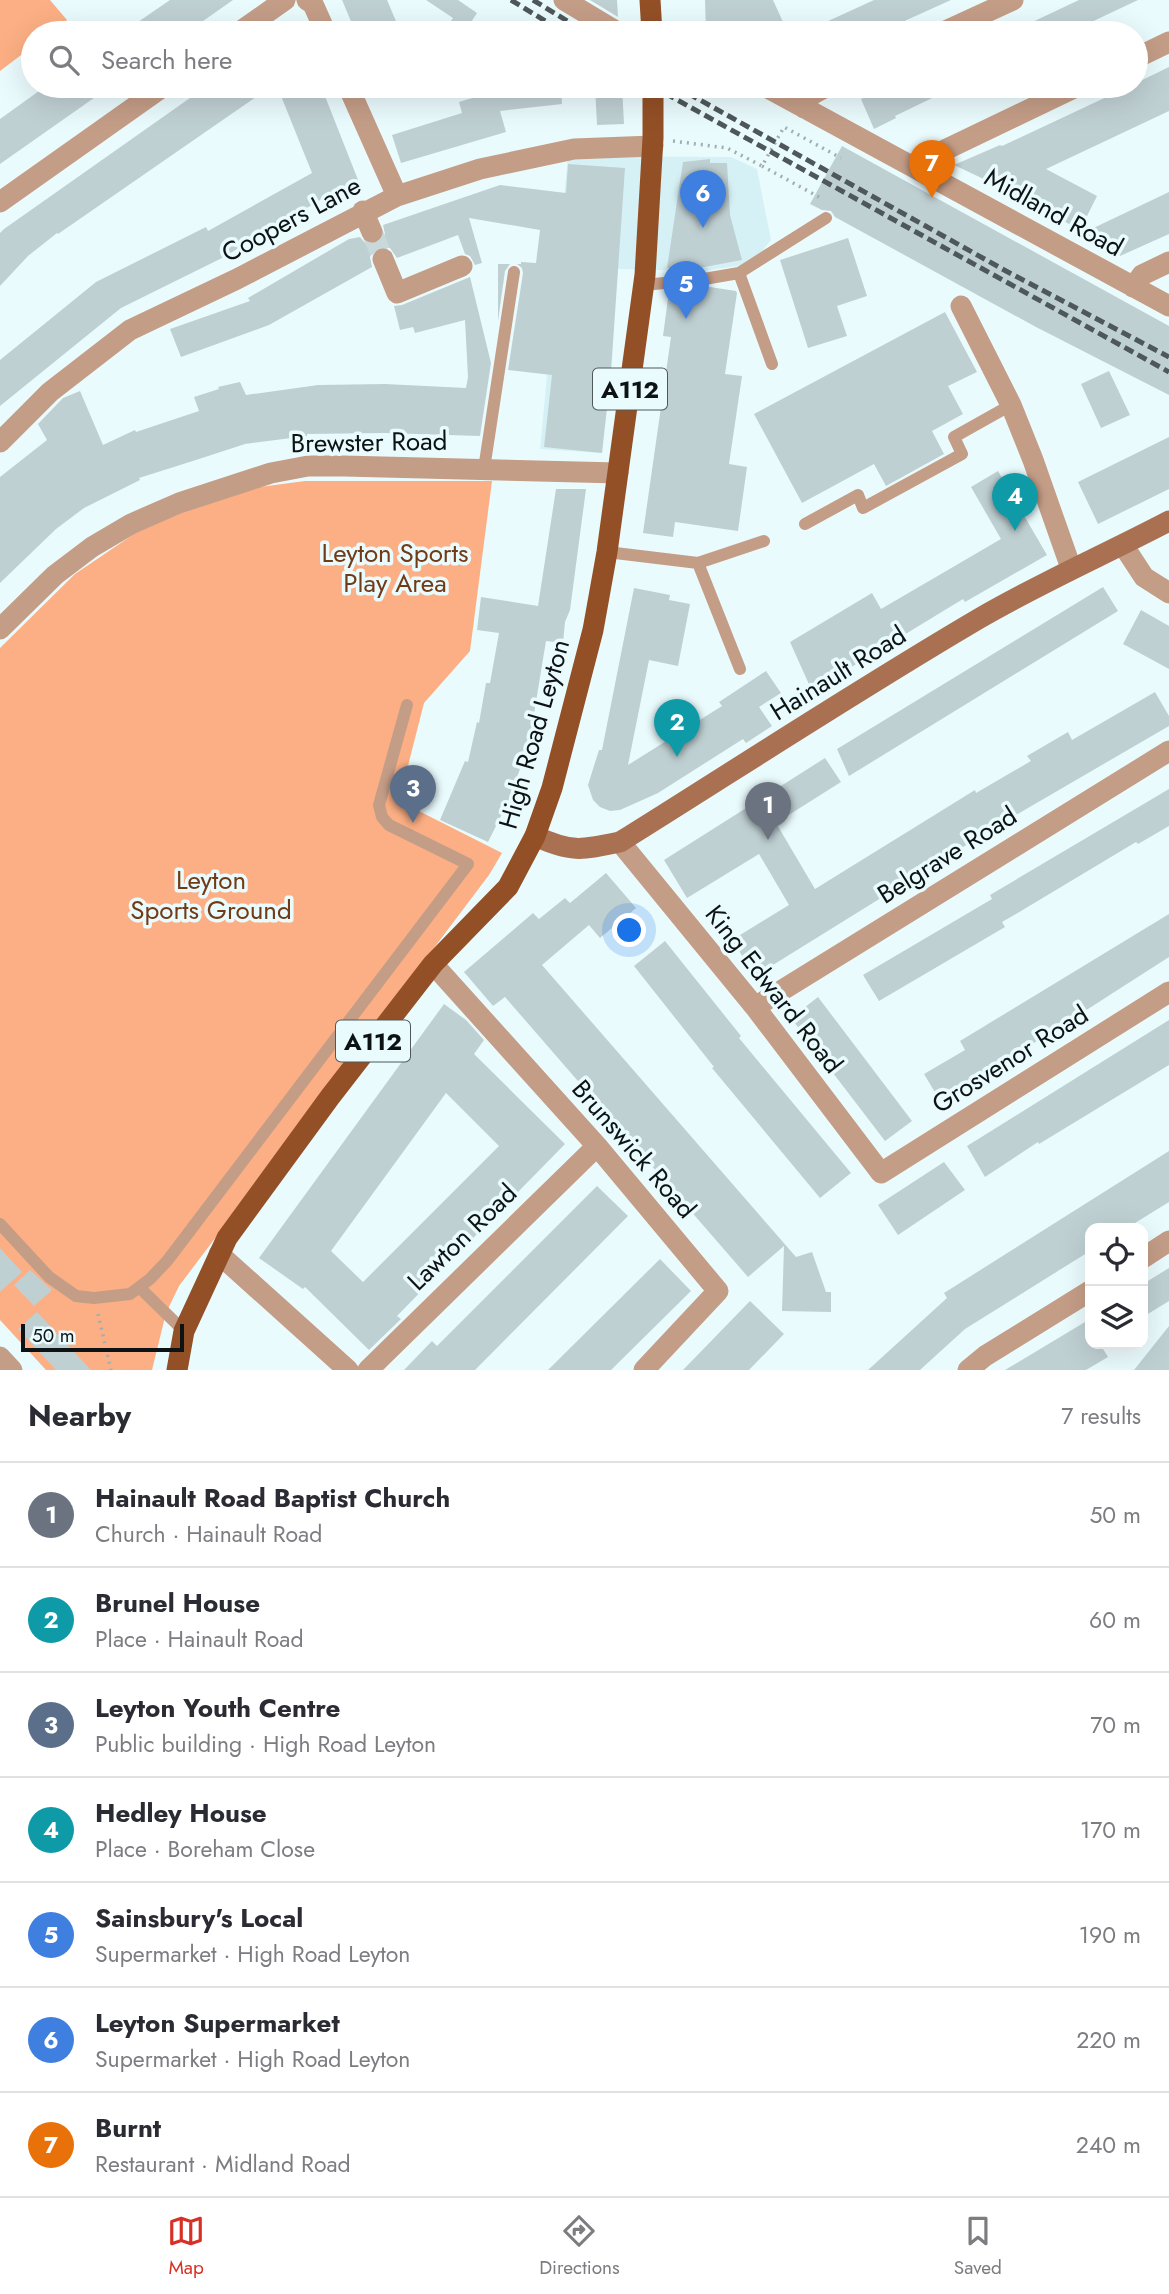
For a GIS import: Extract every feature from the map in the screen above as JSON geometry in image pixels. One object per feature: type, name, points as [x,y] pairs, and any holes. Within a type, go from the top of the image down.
[{"type":"main road","points":[[650,0],[651,21]]},
{"type":"main road","name":"High Road Leyton","points":[[177,1370],[184,1331],[227,1238],[322,1108],[433,964],[508,887],[536,836],[552,788],[593,630],[607,552],[644,285],[653,146],[653,98]]},
{"type":"street","points":[[255,21],[285,0]]},
{"type":"street","points":[[307,0],[313,4],[321,21]]},
{"type":"street","points":[[564,0],[599,21]]},
{"type":"street","points":[[967,21],[1013,0]]},
{"type":"street","points":[[1148,52],[1169,42]]},
{"type":"street","points":[[0,202],[147,98]]},
{"type":"street","points":[[353,98],[397,196]]},
{"type":"street","name":"Midland Road","points":[[786,98],[1169,306]]},
{"type":"street","points":[[804,108],[809,98]]},
{"type":"street","points":[[919,170],[926,159],[1053,98]]},
{"type":"street","name":"Coopers Lane","points":[[0,442],[50,392],[130,330],[237,279],[363,211],[397,196],[480,169],[574,149],[653,146]]},
{"type":"street","points":[[363,211],[372,232]]},
{"type":"street","points":[[383,259],[397,293],[462,266]]},
{"type":"street","points":[[1133,287],[1142,275],[1169,262]]},
{"type":"street","points":[[961,306],[1011,405],[1071,568]]},
{"type":"street","name":"Brewster Road","points":[[0,629],[54,575],[92,547],[131,524],[178,503],[271,472],[308,466],[618,473]]},
{"type":"street","name":"Hainault Road","points":[[536,836],[558,847],[572,850],[621,842],[981,618],[1071,568],[1169,521]]},
{"type":"street","points":[[1123,545],[1144,577],[1169,593]]},
{"type":"street","name":"Belgrave Road","points":[[755,1007],[1169,751]]},
{"type":"street","name":"King Edward Road","points":[[621,842],[755,1007],[881,1173]]},
{"type":"street","name":"Brunswick Road","points":[[433,964],[597,1146],[718,1291],[644,1370]]},
{"type":"street","name":"Grosvenor Road","points":[[881,1173],[1169,992]]},
{"type":"street","name":"Lawton Road","points":[[368,1370],[597,1146]]},
{"type":"street","points":[[1148,1255],[1169,1241]]},
{"type":"street","points":[[219,1254],[348,1370]]},
{"type":"street","points":[[968,1370],[985,1356],[1085,1293]]},
{"type":"street","points":[[0,1357],[12,1370]]},
{"type":"lane","points":[[644,285],[739,273],[827,218]]},
{"type":"lane","points":[[484,469],[514,272]]},
{"type":"lane","points":[[739,273],[772,364]]},
{"type":"lane","points":[[805,524],[858,495],[863,508],[962,454],[954,437],[1011,405]]},
{"type":"lane","points":[[607,552],[698,563],[764,541]]},
{"type":"lane","points":[[698,563],[740,669]]},
{"type":"lane","points":[[0,1224],[49,1277],[76,1296],[94,1298],[130,1294],[140,1288],[167,1261],[468,864],[389,825],[382,817],[379,804],[407,705]]},
{"type":"lane","points":[[140,1288],[184,1331]]},
{"type":"path","points":[[762,166],[784,127],[841,158]]},
{"type":"path","points":[[681,142],[727,148],[819,197]]},
{"type":"path","points":[[94,1298],[111,1370]]},
{"type":"shaded area","points":[[568,156],[731,157],[757,169],[771,240],[752,264],[702,271],[618,269],[602,453],[540,449]]},
{"type":"green space","points":[[0,0],[50,0],[67,20],[21,21],[21,55],[0,71]]},
{"type":"green space","name":"Leyton Sports Ground","points":[[305,481],[492,481],[470,651],[424,703],[399,801],[502,853],[489,875],[179,1286],[166,1313],[152,1370],[46,1370],[0,1320],[0,648],[75,574],[137,532],[193,508],[253,488]]},
{"type":"building","points":[[170,0],[233,0],[203,21],[139,21]]},
{"type":"building","points":[[342,0],[387,0],[396,21],[351,21]]},
{"type":"building","points":[[426,0],[458,0],[477,13],[472,21],[451,21],[453,18]]},
{"type":"building","points":[[590,0],[617,0],[618,17]]},
{"type":"building","points":[[705,0],[773,0],[783,21],[706,21]]},
{"type":"building","points":[[874,0],[951,0],[905,21],[828,21]]},
{"type":"building","points":[[1079,0],[1138,0],[1093,21],[1034,21]]},
{"type":"building","points":[[1169,67],[1169,111],[1046,169],[1097,196],[1080,230],[954,165],[1002,146],[1104,98],[1148,98],[1148,77]]},
{"type":"building","points":[[29,98],[94,98],[0,164],[0,119]]},
{"type":"building","points":[[190,98],[255,98],[57,233],[28,256],[0,286],[0,233]]},
{"type":"building","points":[[282,98],[326,98],[362,190],[324,204],[322,199],[222,258],[121,308],[0,406],[0,360],[96,282],[206,227],[208,231],[312,173]]},
{"type":"building","points":[[472,98],[562,98],[562,104],[500,111],[506,132],[401,163],[392,135],[462,113],[459,102]]},
{"type":"building","points":[[596,98],[623,98],[624,124],[597,125]]},
{"type":"building","points":[[863,98],[932,98],[874,129],[861,99]]},
{"type":"building","points":[[842,146],[1169,326],[1169,395],[1036,327],[835,217],[831,211],[810,204]]},
{"type":"building","points":[[710,159],[710,163],[727,163],[730,215],[742,260],[672,273],[673,268],[667,268],[683,162]]},
{"type":"building","points":[[568,164],[625,168],[611,372],[602,453],[544,447],[552,375],[508,370],[523,273],[517,264],[536,263],[540,230],[469,218],[482,263],[475,265],[470,256],[465,254],[458,235],[397,258],[390,248],[379,247],[370,257],[372,267],[269,325],[181,357],[170,329],[250,301],[248,298],[349,239],[360,237],[365,243],[377,244],[385,234],[383,225],[500,185],[566,193]]},
{"type":"building","points":[[1169,192],[1169,234],[1120,256],[1083,233]]},
{"type":"building","points":[[848,238],[867,296],[837,306],[847,336],[808,348],[780,260]]},
{"type":"building","points":[[498,264],[510,264],[505,271],[498,321]]},
{"type":"building","points":[[470,277],[491,363],[480,436],[307,434],[245,444],[139,478],[140,480],[84,508],[56,529],[0,583],[0,477],[47,440],[38,424],[63,398],[80,391],[103,445],[135,430],[136,432],[199,411],[194,397],[240,382],[246,395],[318,385],[385,384],[466,388],[468,377],[465,320],[415,333],[413,327],[400,330],[394,306]]},
{"type":"building","points":[[710,287],[737,293],[725,374],[742,376],[729,464],[747,467],[738,531],[675,522],[673,537],[643,533],[671,337],[663,336],[669,291]]},
{"type":"building","points":[[945,312],[977,372],[948,386],[963,414],[932,431],[944,454],[886,486],[874,464],[802,503],[754,414]]},
{"type":"building","points":[[1109,371],[1130,415],[1101,428],[1081,384]]},
{"type":"building","points":[[1169,437],[1169,489],[1098,524],[1078,482]]},
{"type":"building","points":[[998,471],[1047,555],[965,602],[963,599],[812,691],[790,642],[872,593],[881,609],[1001,539],[971,487]]},
{"type":"building","points":[[556,489],[586,489],[570,610],[565,622],[563,643],[546,641],[532,726],[523,761],[507,804],[488,842],[440,820],[465,761],[468,762],[486,683],[490,683],[499,633],[477,630],[481,597],[538,606]]},
{"type":"building","points":[[1103,587],[1118,611],[849,776],[837,749]]},
{"type":"building","points":[[634,588],[670,595],[669,600],[690,604],[678,666],[649,660],[628,765],[722,706],[719,702],[766,671],[781,693],[759,707],[772,726],[746,743],[743,739],[658,793],[620,810],[610,811],[593,800],[588,785],[599,750],[602,750]]},
{"type":"building","points":[[1141,610],[1169,626],[1169,669],[1123,644]]},
{"type":"building","points":[[1155,692],[1169,716],[1169,726],[997,826],[755,976],[732,940],[789,905],[759,854],[687,898],[664,860],[825,758],[841,782],[776,823],[815,889],[975,790],[976,793],[1031,761],[1027,756],[1068,732],[1072,740]]},
{"type":"building","points":[[1169,789],[1169,826],[1138,844],[1136,842],[1002,922],[1005,927],[879,1001],[863,975],[992,899],[990,895]]},
{"type":"building","points":[[606,873],[636,908],[600,938],[589,925],[542,965],[796,1257],[812,1252],[826,1292],[831,1292],[831,1312],[782,1311],[784,1246],[748,1277],[505,997],[493,1006],[464,972],[533,913],[539,919],[565,898],[570,903]]},
{"type":"building","points":[[1169,914],[1169,957],[1049,1034],[939,1099],[924,1074],[965,1050],[960,1041]]},
{"type":"building","points":[[665,941],[741,1036],[739,1038],[851,1173],[820,1198],[712,1068],[714,1067],[634,966]]},
{"type":"building","points":[[818,997],[912,1121],[885,1141],[791,1018]]},
{"type":"building","points":[[444,1004],[466,1020],[484,1040],[474,1054],[565,1144],[397,1316],[401,1319],[369,1350],[305,1287],[303,1289],[259,1258]],"holes":[[[446,1093],[499,1146],[363,1282],[331,1251]]]},
{"type":"building","points":[[1169,1020],[1169,1065],[1039,1144],[1038,1142],[985,1177],[967,1146]]},
{"type":"building","points":[[1169,1151],[1169,1202],[1135,1223],[1085,1223],[1085,1254],[965,1329],[920,1370],[868,1370],[947,1298],[944,1293]]},
{"type":"building","points":[[944,1162],[965,1190],[898,1235],[878,1205]]},
{"type":"building","points":[[597,1186],[628,1216],[475,1370],[404,1370],[432,1341],[437,1346]]},
{"type":"building","points":[[0,1248],[22,1272],[0,1292]]},
{"type":"building","points":[[660,1259],[691,1291],[611,1370],[548,1370]]},
{"type":"building","points":[[1169,1268],[1169,1301],[1148,1314],[1148,1286],[1148,1281]]},
{"type":"building","points":[[30,1270],[52,1290],[34,1306],[14,1285]]},
{"type":"building","points":[[750,1301],[784,1334],[749,1370],[683,1370]]},
{"type":"building","points":[[37,1312],[91,1370],[56,1370],[18,1329]]},
{"type":"building","points":[[1085,1322],[1085,1349],[1103,1349],[1108,1357],[1086,1370],[1005,1370]]},
{"type":"building","points":[[1169,1326],[1169,1370],[1134,1370]]},
{"type":"tunnel","points":[[372,232],[383,259]]},
{"type":"railway","points":[[511,0],[545,21]]},
{"type":"railway","points":[[533,0],[567,21]]},
{"type":"railway","points":[[674,98],[1169,372]]},
{"type":"railway","points":[[696,98],[1006,271],[1169,357]]},
{"type":"place","name":"Burnt","points":[[932,198]]},
{"type":"place","name":"Leyton Supermarket","points":[[703,228]]},
{"type":"place","name":"Sainsbury's Local","points":[[686,319]]},
{"type":"place","name":"Hedley House","points":[[1015,531]]},
{"type":"place","name":"Brunel House","points":[[677,757]]},
{"type":"place","name":"Leyton Youth Centre","points":[[413,823]]},
{"type":"place","name":"Hainault Road Baptist Church","points":[[768,840]]},
{"type":"park label","name":"Leyton Sports Play Area","points":[[395,568]]}]
